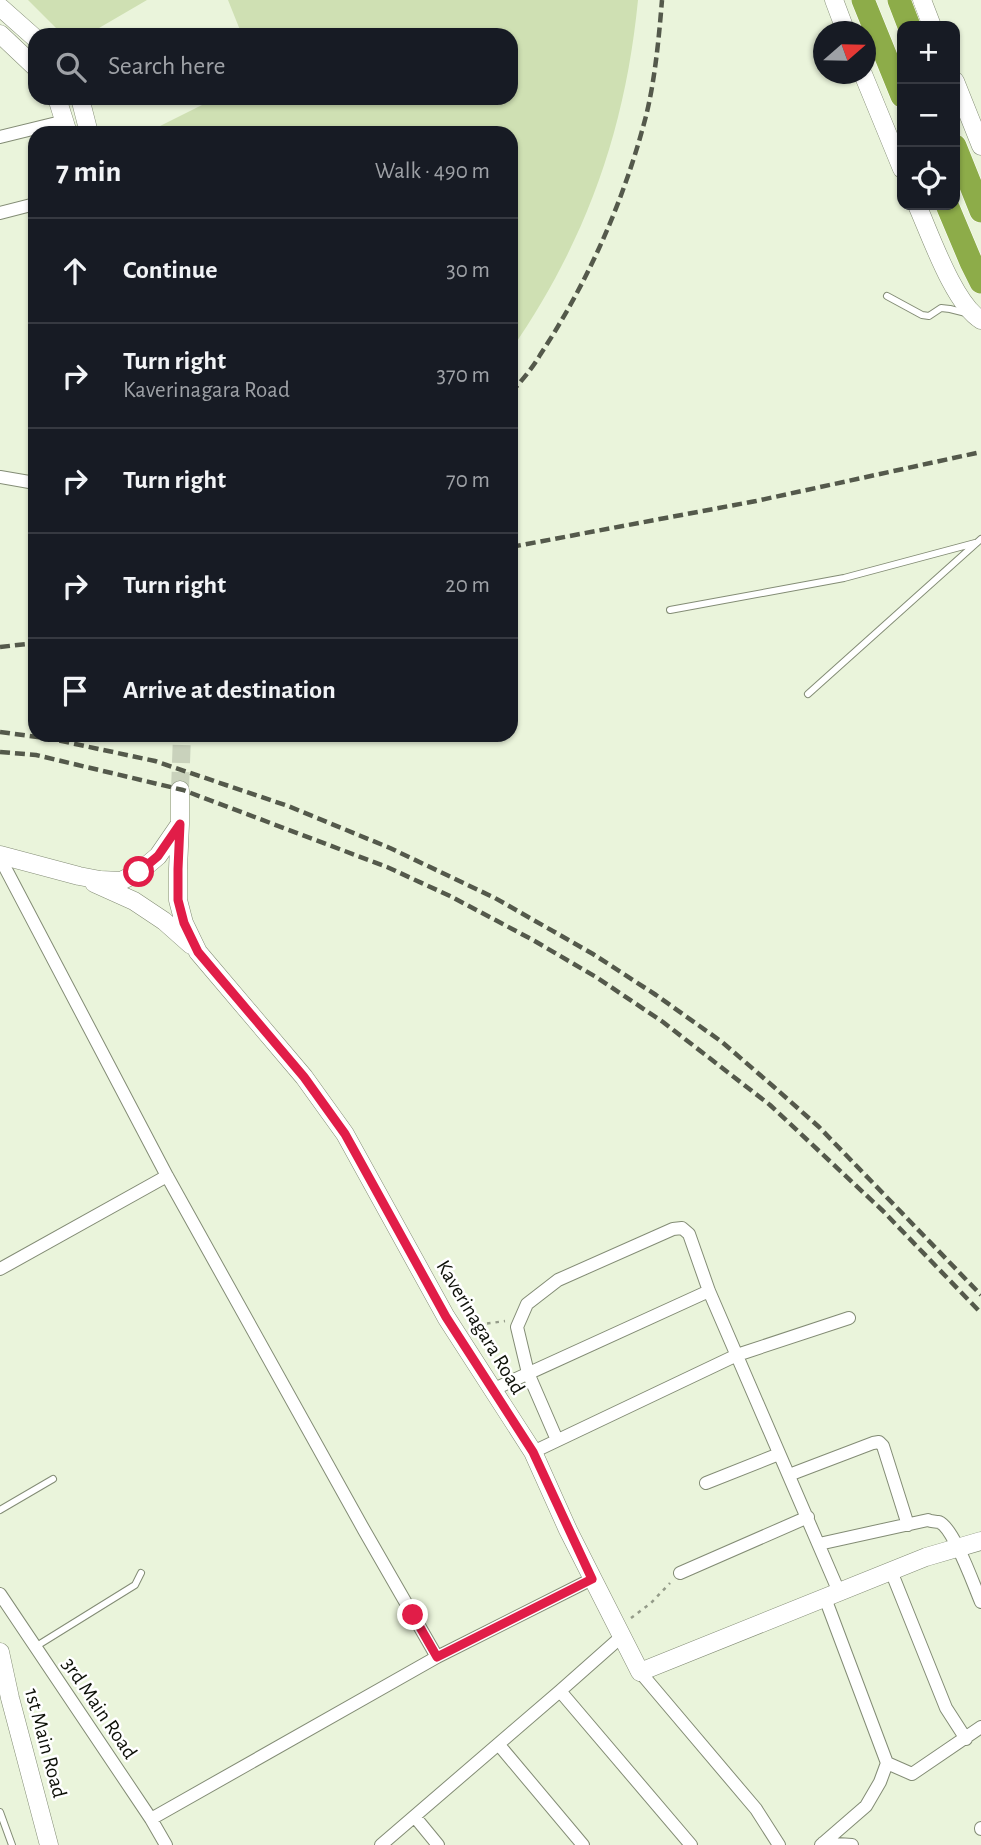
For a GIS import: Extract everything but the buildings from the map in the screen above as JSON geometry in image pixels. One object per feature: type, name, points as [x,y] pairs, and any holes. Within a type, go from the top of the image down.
[{"type":"highway","points":[[863,0],[897,84]]},
{"type":"highway","points":[[899,0],[907,21]]},
{"type":"highway","points":[[955,147],[981,211]]},
{"type":"highway","points":[[949,210],[981,282]]},
{"type":"street","points":[[834,0],[842,21]]},
{"type":"street","points":[[922,0],[930,21]]},
{"type":"street","points":[[0,8],[28,32]]},
{"type":"street","points":[[0,34],[28,60]]},
{"type":"street","points":[[867,84],[897,157]]},
{"type":"street","points":[[956,84],[981,146]]},
{"type":"street","points":[[59,105],[67,126]]},
{"type":"street","points":[[82,105],[87,126]]},
{"type":"street","points":[[0,137],[28,133]]},
{"type":"street","points":[[0,213],[28,206]]},
{"type":"street","points":[[919,210],[956,291],[978,318]]},
{"type":"street","points":[[0,477],[28,482]]},
{"type":"street","name":"Kaverinagara Road","points":[[180,790],[178,900],[184,923],[198,952],[304,1077],[345,1134],[446,1317],[533,1452],[592,1579],[640,1672],[756,1808],[779,1845]]},
{"type":"street","points":[[0,856],[79,876],[121,881],[139,872],[158,856],[180,824]]},
{"type":"street","points":[[0,856],[167,1176],[437,1657]]},
{"type":"street","points":[[79,876],[134,901],[164,921],[198,952]]},
{"type":"street","points":[[0,1269],[167,1176]]},
{"type":"street","points":[[557,1440],[528,1373],[517,1327],[527,1304],[558,1280],[673,1229],[682,1228],[689,1234],[709,1291],[819,1544],[832,1595],[887,1763],[866,1806],[822,1844]]},
{"type":"street","points":[[492,1390],[709,1291]]},
{"type":"street","points":[[533,1452],[737,1355],[849,1318]]},
{"type":"street","points":[[789,1475],[879,1442],[883,1446],[908,1525]]},
{"type":"street","points":[[706,1483],[779,1454]]},
{"type":"street","points":[[680,1573],[808,1517]]},
{"type":"street","points":[[819,1544],[928,1520],[939,1522],[947,1528],[958,1548],[981,1602]]},
{"type":"street","points":[[640,1672],[926,1557],[981,1541]]},
{"type":"street","points":[[891,1571],[946,1708],[965,1739]]},
{"type":"street","points":[[151,1819],[437,1657],[592,1579]]},
{"type":"street","name":"3rd Main Road","points":[[0,1594],[166,1845]]},
{"type":"street","points":[[382,1845],[560,1691],[619,1632]]},
{"type":"street","name":"1st Main Road","points":[[0,1652],[5,1700],[49,1845]]},
{"type":"street","points":[[560,1691],[691,1845]]},
{"type":"street","points":[[887,1763],[912,1774],[981,1727]]},
{"type":"street","points":[[499,1745],[583,1845]]},
{"type":"street","points":[[415,1817],[438,1845]]},
{"type":"street","points":[[822,1844],[852,1845]]},
{"type":"lane","points":[[887,296],[922,315],[929,316],[941,308],[978,318]]},
{"type":"lane","points":[[670,610],[844,578],[978,541]]},
{"type":"lane","points":[[808,694],[978,541]]},
{"type":"lane","points":[[0,1510],[53,1479]]},
{"type":"lane","points":[[35,1647],[135,1585],[141,1573]]},
{"type":"lane","points":[[0,1812],[12,1845]]},
{"type":"path","points":[[458,1334],[484,1324],[521,1318]]},
{"type":"path","points":[[619,1632],[680,1573]]},
{"type":"green space","points":[[28,0],[147,0],[99,28],[56,28]]},
{"type":"green space","points":[[228,0],[638,0],[623,95],[598,184],[561,268],[518,339],[518,126],[160,126],[202,105],[518,105],[518,28],[239,28]]},
{"type":"tunnel","points":[[180,790],[182,742]]},
{"type":"railway","points":[[518,385],[537,360],[574,299],[603,240],[627,179],[649,102],[662,0]]},
{"type":"railway","points":[[518,546],[756,501],[981,452]]},
{"type":"railway","points":[[0,647],[28,644]]},
{"type":"railway","points":[[0,732],[28,736]]},
{"type":"railway","points":[[66,742],[155,761],[288,806],[390,848],[495,898],[593,954],[722,1042],[774,1087],[819,1127],[981,1295]]},
{"type":"railway","points":[[0,752],[36,755],[183,790],[387,867],[450,896],[533,940],[596,977],[663,1022],[770,1105],[883,1211],[981,1313]]},
{"type":"route","points":[[139,872],[158,856],[180,824],[178,900],[184,923],[198,952],[304,1077],[345,1134],[446,1317],[533,1452],[592,1579],[437,1657],[413,1615]]}]
